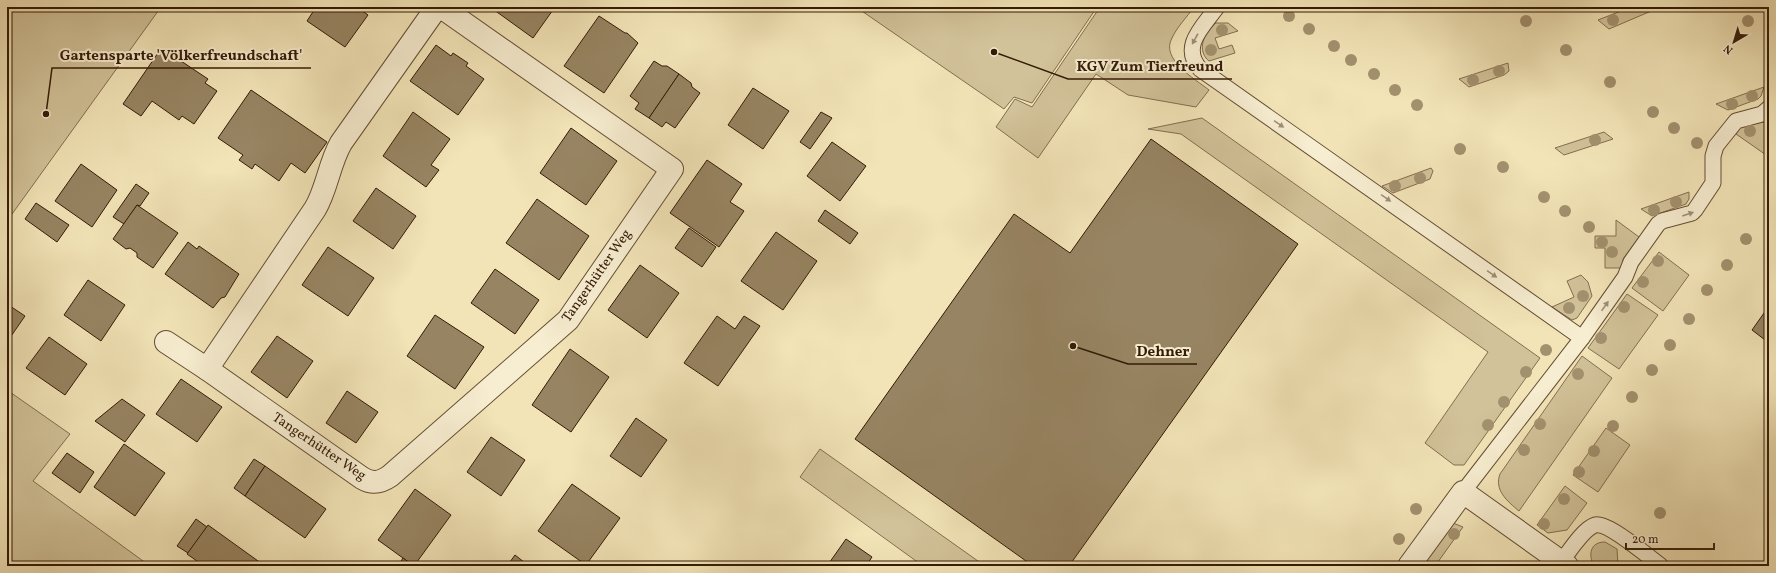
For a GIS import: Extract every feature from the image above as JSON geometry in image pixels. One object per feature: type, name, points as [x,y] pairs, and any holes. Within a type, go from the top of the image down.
[{"type":"street","points":[[206,370],[315,209],[323,194],[332,160],[341,143],[437,7]]},
{"type":"street","name":"Tangerhütter Weg","points":[[166,342],[362,478],[372,482],[385,480],[568,320],[672,169],[441,7]]},
{"type":"street","points":[[1409,566],[1464,492],[1564,564]]},
{"type":"lane","points":[[1217,7],[1192,45],[1193,60],[1200,69],[1582,338]]},
{"type":"lane","points":[[1464,492],[1582,338],[1624,277],[1631,262],[1658,224],[1662,221],[1692,213],[1696,210],[1713,183],[1715,148],[1736,121],[1762,114],[1769,108]]},
{"type":"lane","points":[[1564,564],[1584,533],[1590,528],[1598,525],[1605,526],[1661,566]]},
{"type":"shaded area","points":[[7,7],[161,7],[7,221]]},
{"type":"shaded area","points":[[856,7],[1097,7],[1032,103],[1014,97],[1004,109]]},
{"type":"shaded area","points":[[1100,7],[1194,7],[1179,26],[1172,38],[1170,46],[1171,53],[1181,68],[1209,90],[1196,107],[1128,95],[1096,74],[1038,158],[996,127],[1015,99],[1032,107]]},
{"type":"shaded area","points":[[1631,7],[1653,7],[1656,9],[1609,29],[1598,20]]},
{"type":"shaded area","points":[[1216,23],[1228,23],[1238,31],[1215,38],[1219,49],[1232,45],[1235,53],[1209,61],[1203,52],[1203,41],[1208,31]]},
{"type":"shaded area","points":[[1508,63],[1509,71],[1504,75],[1469,87],[1459,79]]},
{"type":"shaded area","points":[[1764,87],[1761,96],[1758,99],[1728,110],[1716,104]]},
{"type":"shaded area","points":[[1202,118],[1540,358],[1464,465],[1454,465],[1425,443],[1488,352],[1181,134],[1148,129]]},
{"type":"shaded area","points":[[1769,121],[1769,157],[1736,134],[1741,126]]},
{"type":"shaded area","points":[[1604,132],[1613,139],[1564,155],[1555,148]]},
{"type":"shaded area","points":[[1431,168],[1433,171],[1430,179],[1393,193],[1382,186]]},
{"type":"shaded area","points":[[1689,192],[1689,199],[1686,204],[1652,216],[1641,209]]},
{"type":"shaded area","points":[[1616,220],[1639,237],[1623,259],[1623,268],[1605,268],[1605,248],[1595,248],[1595,236],[1616,236]]},
{"type":"shaded area","points":[[1659,252],[1689,275],[1663,311],[1632,288]]},
{"type":"shaded area","points":[[1581,275],[1588,282],[1592,296],[1577,318],[1572,320],[1552,307],[1574,297],[1567,281]]},
{"type":"shaded area","points":[[1627,294],[1658,315],[1619,369],[1588,348]]},
{"type":"shaded area","points":[[1582,356],[1612,378],[1519,511],[1506,499],[1500,490],[1500,474]]},
{"type":"shaded area","points":[[7,390],[70,434],[33,481],[150,566],[7,566]]},
{"type":"shaded area","points":[[1606,428],[1630,445],[1598,492],[1573,475]]},
{"type":"shaded area","points":[[820,449],[985,566],[923,566],[800,477]]},
{"type":"shaded area","points":[[1565,486],[1587,503],[1567,530],[1548,533],[1537,525]]},
{"type":"shaded area","points":[[1453,523],[1463,527],[1435,566],[1422,566]]},
{"type":"shaded area","points":[[1605,542],[1617,549],[1618,566],[1594,566],[1591,558],[1593,547],[1596,544]]},
{"type":"building","points":[[316,7],[357,7],[368,15],[345,47],[307,21]]},
{"type":"building","points":[[490,7],[555,7],[533,38]]},
{"type":"building","points":[[585,7],[596,7],[593,12]]},
{"type":"building","points":[[599,16],[627,33],[638,43],[604,93],[564,66]]},
{"type":"building","points":[[436,45],[451,56],[453,53],[468,63],[466,66],[484,79],[458,115],[410,81]]},
{"type":"building","points":[[160,50],[174,59],[175,57],[208,79],[205,83],[217,91],[194,124],[182,116],[179,120],[152,101],[141,116],[123,104]]},
{"type":"building","points":[[654,61],[662,66],[667,66],[679,74],[649,118],[635,109],[639,103],[630,96]]},
{"type":"building","points":[[679,74],[691,83],[692,87],[700,93],[675,128],[666,122],[662,127],[649,118]]},
{"type":"building","points":[[753,88],[789,111],[763,149],[728,125]]},
{"type":"building","points":[[251,90],[327,142],[305,173],[291,163],[279,181],[255,164],[252,169],[239,160],[243,155],[218,138]]},
{"type":"building","points":[[413,112],[450,139],[431,165],[439,170],[426,187],[383,156]]},
{"type":"building","points":[[821,112],[832,118],[810,149],[800,142]]},
{"type":"building","points":[[571,128],[617,161],[586,205],[540,173]]},
{"type":"building","points":[[1151,139],[1298,244],[1069,566],[1033,566],[855,439],[1014,214],[1070,253]]},
{"type":"building","points":[[832,142],[866,166],[840,201],[807,176]]},
{"type":"building","points":[[707,160],[742,184],[730,202],[744,211],[719,247],[670,213]]},
{"type":"building","points":[[81,164],[117,190],[92,227],[55,201]]},
{"type":"building","points":[[136,184],[149,193],[140,206],[137,205],[124,224],[113,217]]},
{"type":"building","points":[[376,188],[416,216],[393,249],[353,221]]},
{"type":"building","points":[[537,199],[589,236],[559,280],[506,243]]},
{"type":"building","points":[[36,203],[69,225],[57,242],[25,219]]},
{"type":"building","points":[[137,205],[178,233],[153,268],[137,257],[137,253],[130,248],[126,249],[113,239]]},
{"type":"building","points":[[825,210],[858,233],[850,244],[818,221]]},
{"type":"building","points":[[689,228],[716,247],[702,267],[675,248]]},
{"type":"building","points":[[776,232],[817,261],[783,310],[741,281]]},
{"type":"building","points":[[188,242],[197,249],[199,246],[239,274],[225,297],[221,298],[213,308],[165,274]]},
{"type":"building","points":[[328,247],[374,278],[348,316],[302,285]]},
{"type":"building","points":[[640,265],[679,293],[647,338],[608,310]]},
{"type":"building","points":[[495,269],[539,300],[515,334],[471,303]]},
{"type":"building","points":[[88,280],[125,305],[101,341],[64,315]]},
{"type":"building","points":[[7,304],[25,316],[7,342]]},
{"type":"building","points":[[1769,306],[1769,343],[1752,330]]},
{"type":"building","points":[[435,315],[484,347],[455,389],[407,356]]},
{"type":"building","points":[[717,316],[735,329],[744,316],[760,326],[718,386],[684,363]]},
{"type":"building","points":[[277,336],[313,361],[287,398],[251,372]]},
{"type":"building","points":[[49,337],[87,364],[65,395],[26,368]]},
{"type":"building","points":[[570,349],[609,377],[571,432],[532,405]]},
{"type":"building","points":[[181,379],[222,407],[197,442],[156,414]]},
{"type":"building","points":[[347,391],[378,412],[356,443],[326,423]]},
{"type":"building","points":[[122,399],[145,415],[125,442],[95,421]]},
{"type":"building","points":[[636,418],[667,440],[641,477],[610,456]]},
{"type":"building","points":[[491,437],[525,460],[501,496],[467,472]]},
{"type":"building","points":[[124,444],[165,473],[135,516],[94,487]]},
{"type":"building","points":[[67,453],[94,472],[80,493],[52,473]]},
{"type":"building","points":[[254,459],[265,466],[245,496],[234,488]]},
{"type":"building","points":[[265,466],[326,509],[305,538],[245,496]]},
{"type":"building","points":[[572,484],[620,518],[586,565],[538,531]]},
{"type":"building","points":[[415,489],[451,515],[414,566],[378,540]]},
{"type":"building","points":[[196,519],[207,527],[188,553],[177,546]]},
{"type":"building","points":[[208,525],[265,566],[204,566],[187,554]]},
{"type":"building","points":[[846,539],[872,557],[866,566],[827,566]]},
{"type":"building","points":[[515,555],[529,566],[507,566]]},
{"type":"building","points":[[403,558],[414,566],[398,566]]},
{"type":"place","name":"KGV Zum Tierfreund","points":[[994,52]]},
{"type":"place","name":"Gartensparte 'Völkerfreundschaft'","points":[[46,114]]},
{"type":"place","name":"Dehner","points":[[1073,346]]}]
